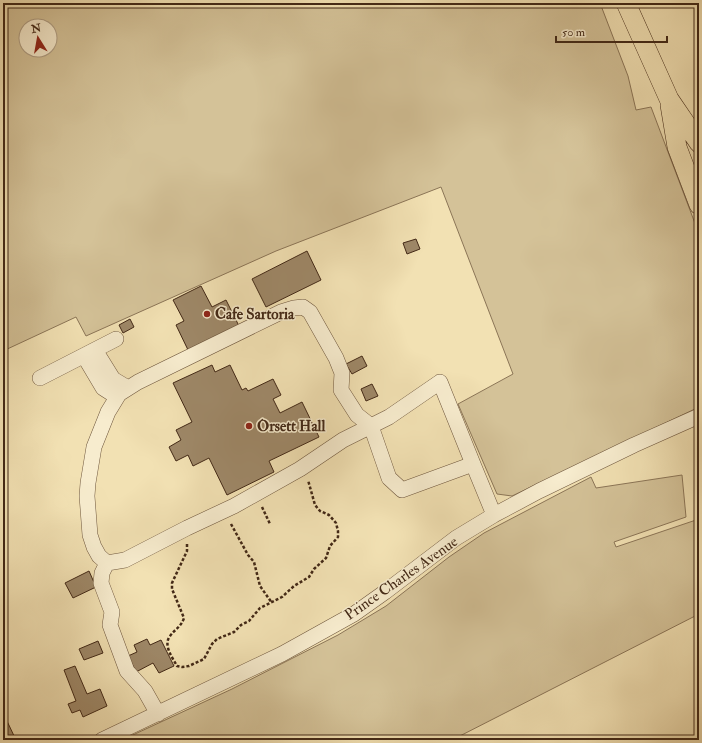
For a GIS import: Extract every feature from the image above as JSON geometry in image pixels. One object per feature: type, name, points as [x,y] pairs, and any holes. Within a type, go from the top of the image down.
[{"type":"main road","points":[[626,3],[669,99],[699,143]]},
{"type":"main road","points":[[669,99],[677,147],[699,205]]},
{"type":"street","points":[[473,464],[402,490],[389,478],[371,426],[357,415],[341,390],[342,373],[336,358],[310,312],[303,307],[294,308],[281,312],[191,355],[123,393],[108,412],[94,447],[87,496],[90,534],[94,547],[99,556],[107,562],[124,560],[256,494],[305,465],[343,440],[371,426],[389,417],[440,382],[494,515]]},
{"type":"street","points":[[40,378],[116,339]]},
{"type":"street","points":[[89,353],[113,379],[123,393]]},
{"type":"street","name":"Prince Charles Avenue","points":[[102,740],[282,654],[354,614],[456,538],[494,515],[539,491],[634,445],[699,416]]},
{"type":"street","points":[[107,562],[102,573],[101,584],[112,612],[110,625],[127,671],[145,691],[158,714]]},
{"type":"path","points":[[187,528],[187,550],[172,583],[172,589],[184,618],[182,626],[170,637],[168,644],[170,653],[177,666],[182,667],[189,666],[204,658],[212,644],[217,639],[234,632],[241,625],[249,621],[260,608],[282,597],[294,586],[309,577],[314,568],[326,558],[330,546],[338,537],[338,531],[336,523],[329,515],[320,511],[315,505],[305,465]]},
{"type":"path","points":[[256,494],[270,524]]},
{"type":"path","points":[[222,512],[234,528],[237,537],[242,542],[248,555],[254,562],[260,586],[272,603]]},
{"type":"shaded area","points":[[3,3],[600,3],[628,76],[636,110],[651,107],[699,234],[699,407],[512,496],[497,494],[458,404],[513,374],[441,187],[276,251],[86,336],[76,317],[3,351]]},
{"type":"shaded area","points":[[682,475],[686,517],[614,542],[616,547],[699,519],[699,614],[452,740],[122,740],[232,689],[338,635],[386,606],[449,557],[484,533],[591,477],[596,488]]},
{"type":"building","points":[[416,239],[420,249],[407,254],[403,243]]},
{"type":"building","points":[[307,251],[321,280],[266,307],[252,279]]},
{"type":"building","name":"Cafe Sartoria","points":[[201,286],[212,307],[226,300],[240,328],[189,352],[176,325],[184,321],[173,300]]},
{"type":"building","points":[[130,319],[134,327],[123,333],[119,325]]},
{"type":"building","points":[[362,356],[367,366],[352,374],[346,364]]},
{"type":"building","name":"Orsett Hall","points":[[212,365],[215,372],[230,365],[242,390],[246,388],[248,391],[273,379],[281,395],[273,399],[280,413],[302,402],[319,437],[269,461],[274,472],[227,495],[209,458],[193,466],[188,455],[176,461],[169,447],[181,440],[176,430],[192,422],[173,383]]},
{"type":"building","points":[[372,384],[378,396],[366,401],[361,389]]},
{"type":"building","points":[[89,571],[96,587],[73,598],[65,583]]},
{"type":"building","points":[[147,639],[150,645],[161,640],[174,666],[159,673],[153,663],[136,672],[128,656],[137,652],[134,645]]},
{"type":"building","points":[[98,641],[103,653],[84,660],[79,649]]},
{"type":"building","points":[[75,666],[87,694],[100,689],[107,706],[83,717],[80,710],[72,713],[68,704],[76,701],[64,670]]},
{"type":"building","points":[[6,719],[16,740],[3,740],[3,720]]},
{"type":"place","name":"Cafe Sartoria","points":[[207,314]]},
{"type":"place","name":"Orsett Hall","points":[[249,426]]}]
